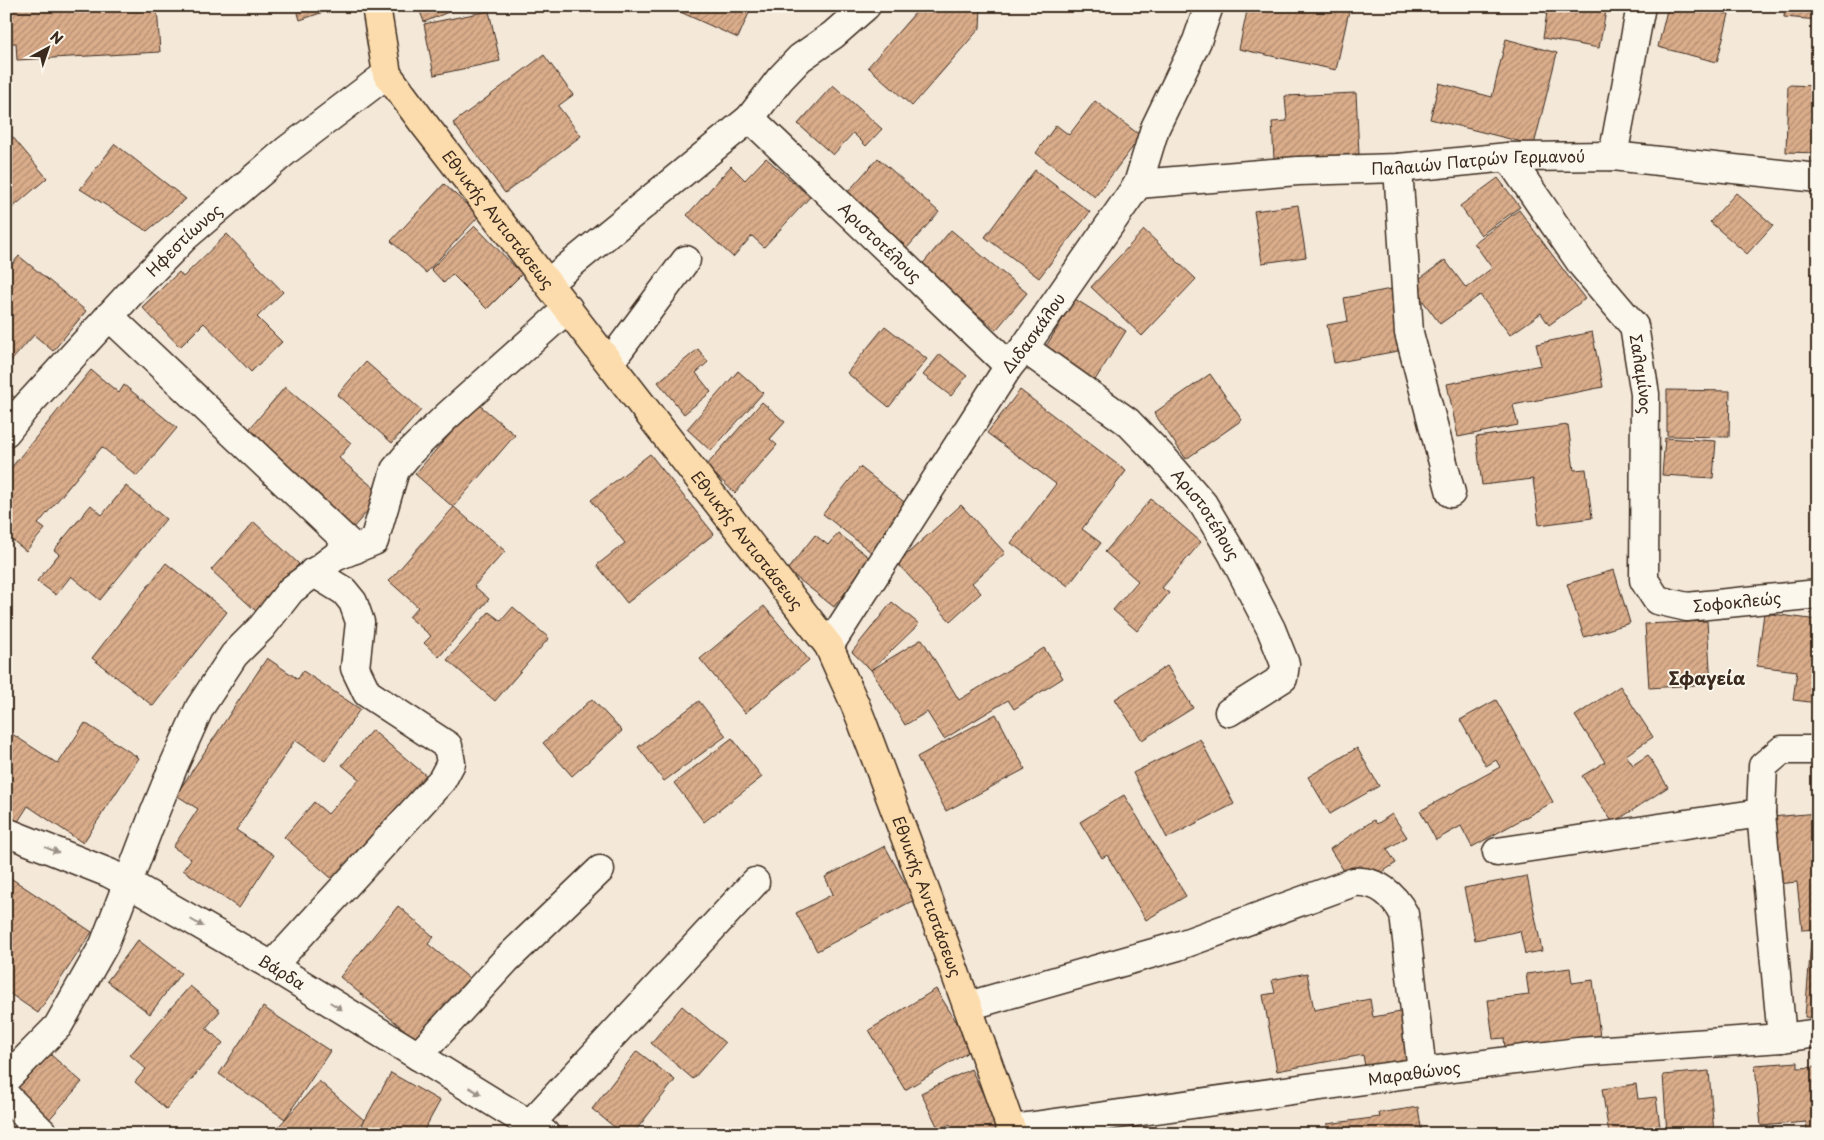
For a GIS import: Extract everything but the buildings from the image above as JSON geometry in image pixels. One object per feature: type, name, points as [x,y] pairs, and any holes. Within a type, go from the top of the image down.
[{"type":"main road","name":"Εθνικής Αντιστάσεως","points":[[376,6],[387,74],[829,646],[864,724],[1013,1131]]},
{"type":"street","points":[[548,283],[750,118],[780,79],[800,58],[833,35],[866,6]]},
{"type":"street","name":"Διδασκάλου","points":[[829,646],[1017,357],[1138,184],[1155,128],[1197,41],[1209,6]]},
{"type":"street","points":[[1614,156],[1641,6]]},
{"type":"street","name":"Ηφεστίωνος","points":[[6,432],[109,316],[186,236],[287,150],[387,74]]},
{"type":"street","name":"Αριστοτέλους","points":[[750,118],[1017,357],[1128,422],[1165,460],[1203,504],[1232,553],[1271,629],[1285,664],[1284,678],[1229,712]]},
{"type":"street","name":"Παλαιών Πατρών Γερμανού","points":[[1138,184],[1298,172],[1398,168],[1508,157],[1614,156],[1818,178]]},
{"type":"street","name":"Σαλαμίνος","points":[[1508,157],[1583,266],[1634,326],[1645,394],[1644,580],[1657,600]]},
{"type":"street","points":[[1398,168],[1410,333],[1450,493]]},
{"type":"street","points":[[610,362],[686,260]]},
{"type":"street","points":[[6,1079],[58,1026],[104,944],[155,810],[200,707],[234,654],[262,627],[290,590],[335,557],[374,541],[395,470],[446,416],[568,308]]},
{"type":"street","points":[[109,316],[355,549]]},
{"type":"street","points":[[272,966],[442,780],[451,763],[448,746],[366,693],[355,668],[360,622],[353,602],[344,591],[313,572]]},
{"type":"street","name":"Σοφοκλεώς","points":[[1657,600],[1687,606],[1818,594]]},
{"type":"street","points":[[1782,1038],[1760,813],[1763,766],[1782,750],[1818,750]]},
{"type":"street","points":[[1497,852],[1760,813]]},
{"type":"street","name":"Βάρδα","points":[[6,832],[109,873],[128,883],[272,966],[537,1129]]},
{"type":"street","points":[[418,1056],[506,960],[600,870]]},
{"type":"street","points":[[537,1129],[755,882]]},
{"type":"street","points":[[968,1006],[1178,946],[1354,882],[1364,882],[1384,890],[1400,906],[1404,914],[1422,1072]]},
{"type":"street","name":"Μαραθώνος","points":[[1013,1131],[1422,1072],[1578,1052],[1782,1038],[1818,1033]]},
{"type":"street","points":[[6,1096],[44,1134]]},
{"type":"district","name":"Σφαγεία","points":[[1707,679]]}]
